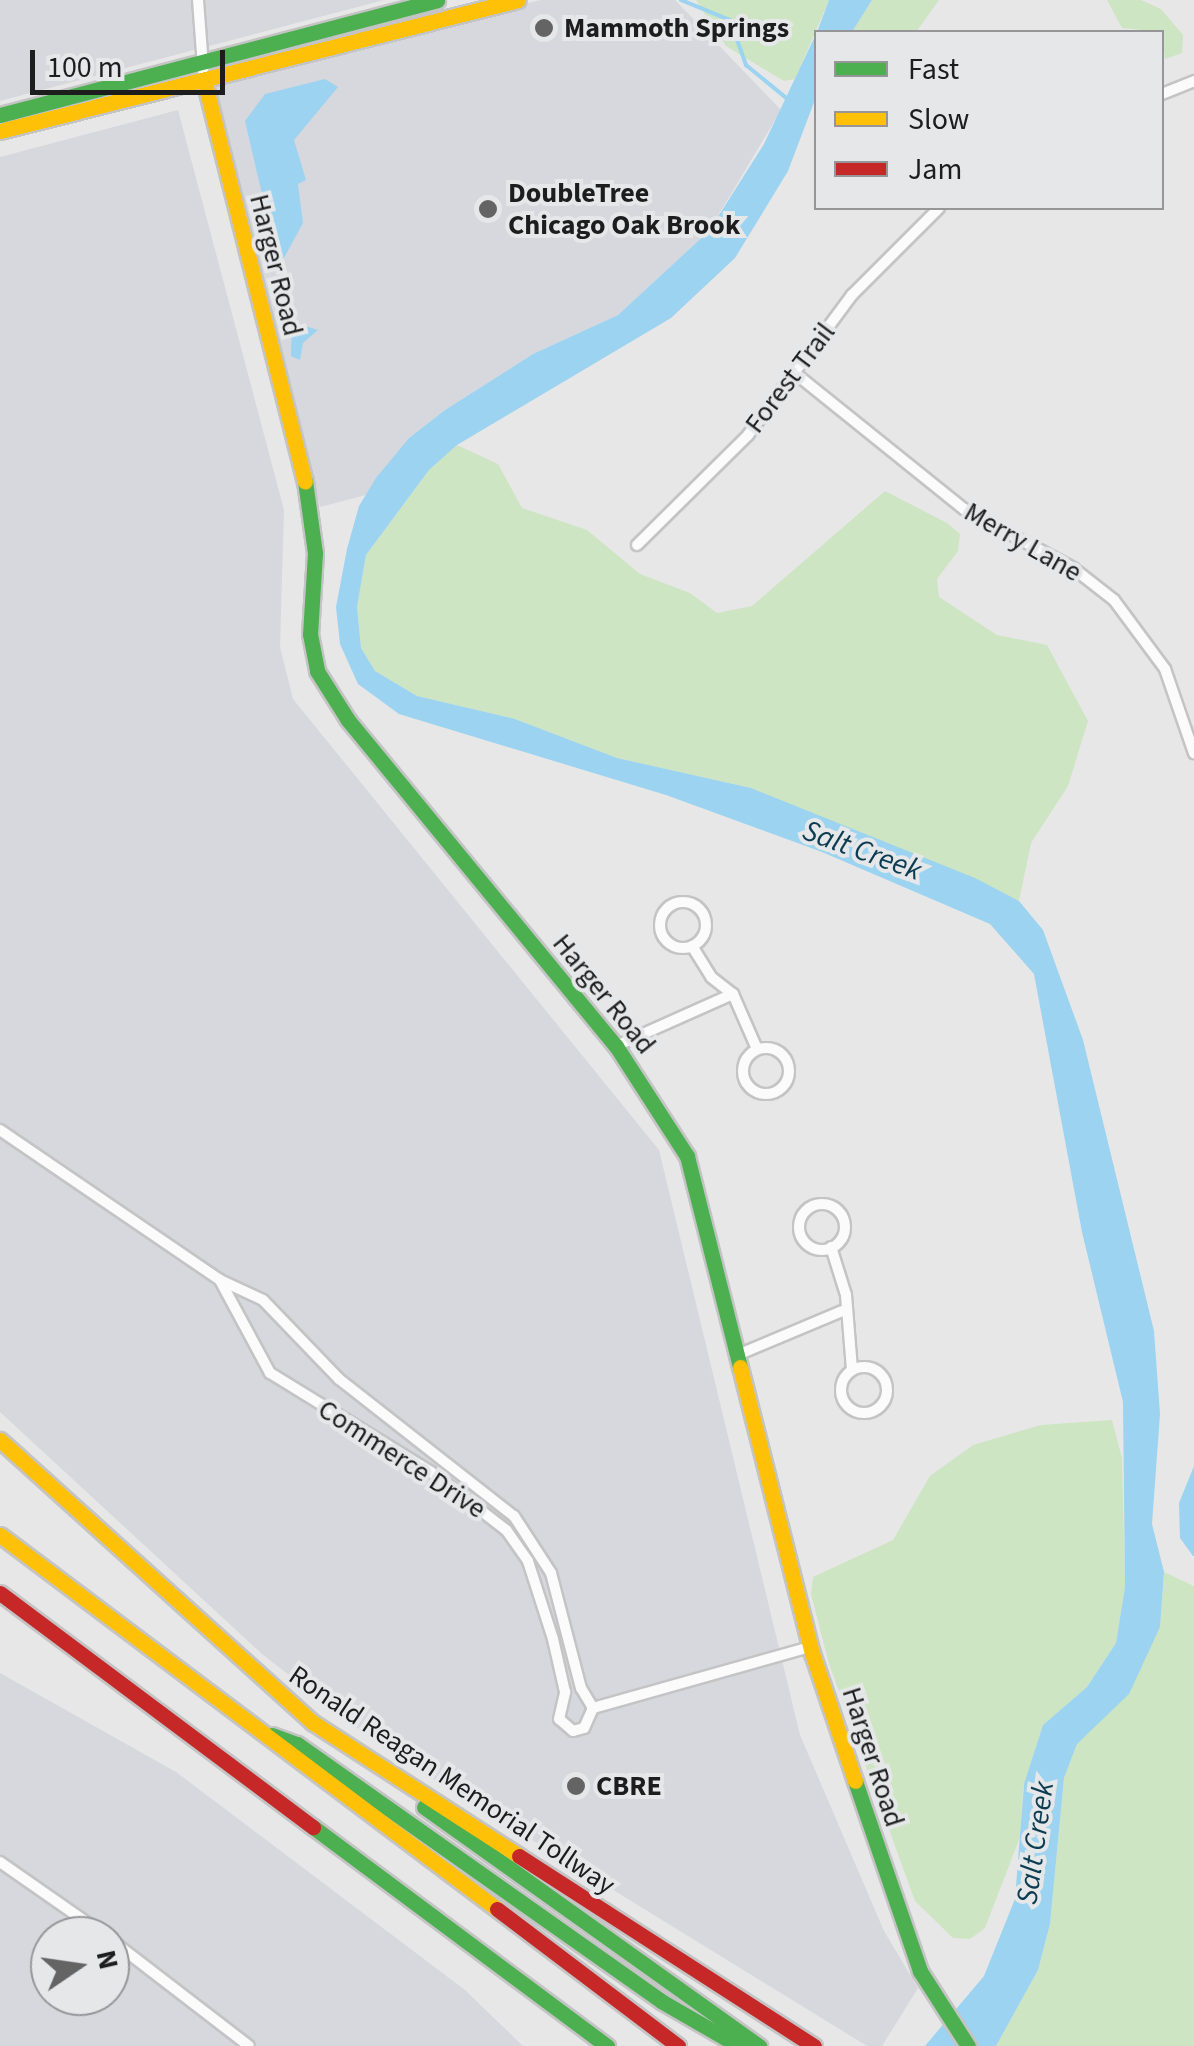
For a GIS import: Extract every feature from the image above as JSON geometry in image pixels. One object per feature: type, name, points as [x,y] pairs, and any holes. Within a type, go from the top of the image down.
[{"type":"main road","points":[[0,114],[437,0]]},
{"type":"main road","points":[[0,131],[518,0]]},
{"type":"main road","name":"Harger Road","points":[[204,80],[309,498],[315,553],[310,634],[317,671],[348,720],[616,1046],[686,1156],[810,1647],[888,1883],[934,1998],[968,2046]]},
{"type":"main road","name":"Ronald Reagan Memorial Tollway","points":[[0,1440],[312,1722],[814,2046]]},
{"type":"main road","points":[[0,1535],[248,1726],[678,2046]]},
{"type":"main road","points":[[0,1593],[607,2046]]},
{"type":"main road","points":[[312,1722],[544,1897],[759,2046]]},
{"type":"main road","points":[[248,1726],[297,1744],[661,2001],[739,2046]]},
{"type":"street","name":"Harger Road","points":[[198,0],[204,80]]},
{"type":"street","points":[[1164,93],[1194,81]]},
{"type":"street","name":"Forest Trail","points":[[637,545],[748,436],[863,282],[937,210]]},
{"type":"street","name":"Merry Lane","points":[[796,374],[964,509],[1074,568],[1114,600],[1165,669],[1194,753]]},
{"type":"street","points":[[686,902],[703,914],[703,936],[692,946],[677,947],[661,932],[672,905],[686,902]]},
{"type":"street","points":[[692,946],[711,978],[733,994],[757,1050]]},
{"type":"street","points":[[616,1046],[733,994]]},
{"type":"street","points":[[757,1050],[779,1051],[788,1062],[785,1084],[773,1093],[751,1088],[743,1075],[746,1060],[757,1050]]},
{"type":"street","name":"Commerce Drive","points":[[0,1130],[220,1280],[282,1316],[339,1379],[424,1439],[521,1524],[551,1574],[581,1688],[593,1708],[592,1720],[579,1730],[559,1719],[565,1692],[553,1639],[528,1561],[506,1530],[431,1472],[270,1372],[220,1280]]},
{"type":"street","points":[[831,1206],[842,1216],[844,1230],[831,1247],[816,1249],[800,1234],[809,1207],[831,1206]]},
{"type":"street","points":[[831,1247],[846,1295],[842,1311],[852,1370],[840,1387],[843,1401],[858,1413],[877,1409],[885,1399],[885,1380],[874,1369],[852,1370]]},
{"type":"street","points":[[736,1356],[842,1311]]},
{"type":"street","name":"Commerce Drive","points":[[593,1708],[810,1647]]},
{"type":"street","points":[[0,1862],[78,1916]]},
{"type":"street","points":[[130,1954],[249,2046]]},
{"type":"shaded area","points":[[0,0],[384,0],[0,101]]},
{"type":"shaded area","points":[[541,0],[675,0],[781,110],[709,231],[618,315],[533,354],[445,410],[409,438],[366,495],[320,507],[213,77]]},
{"type":"shaded area","points":[[178,110],[284,510],[280,647],[293,699],[659,1150],[800,1735],[884,1931],[918,1988],[882,2046],[867,2046],[384,1749],[262,1654],[0,1412],[0,157]]},
{"type":"shaded area","points":[[0,1673],[176,1772],[465,1990],[523,2046],[0,2046]]},
{"type":"green space","points":[[696,0],[829,0],[795,79],[784,81],[726,46]]},
{"type":"green space","points":[[872,0],[939,0],[917,30],[853,30]]},
{"type":"green space","points":[[1107,0],[1141,0],[1161,9],[1183,35],[1182,53],[1165,59],[1164,30],[1122,28]]},
{"type":"green space","points":[[457,445],[498,464],[522,508],[587,530],[640,574],[690,593],[717,613],[752,606],[885,491],[947,523],[960,534],[958,551],[937,579],[939,597],[997,635],[1047,645],[1088,721],[1068,786],[1031,843],[1019,901],[751,788],[617,758],[515,719],[417,696],[375,671],[361,648],[357,607],[366,555],[429,470]]},
{"type":"green space","points":[[1112,1420],[1122,1458],[1125,1587],[1116,1643],[1087,1687],[1043,1725],[1023,1788],[1020,1837],[985,1928],[970,1939],[953,1938],[915,1901],[829,1664],[811,1594],[813,1577],[893,1540],[930,1476],[973,1445],[1041,1425]]},
{"type":"green space","points":[[1164,1572],[1194,1586],[1194,2046],[996,2046],[1038,1970],[1050,1924],[1064,1778],[1077,1744],[1160,1627]]},
{"type":"water","points":[[829,0],[872,0],[853,30],[818,30]]},
{"type":"water","name":"Salt Creek","points":[[814,38],[814,102],[788,171],[735,258],[671,318],[457,445],[429,470],[366,555],[357,607],[361,648],[375,671],[417,696],[515,719],[617,758],[751,788],[975,878],[1019,901],[1043,930],[1083,1040],[1154,1331],[1160,1414],[1152,1524],[1164,1572],[1160,1627],[1129,1694],[1077,1744],[1064,1778],[1050,1924],[1038,1970],[996,2046],[925,2046],[984,1976],[1015,1899],[1024,1784],[1043,1725],[1087,1687],[1116,1643],[1125,1587],[1123,1402],[1082,1232],[1034,974],[990,924],[822,852],[666,795],[399,714],[358,684],[340,644],[336,607],[359,506],[409,438],[533,354],[618,315],[709,231],[764,144]]},
{"type":"water","points":[[325,79],[338,87],[294,140],[306,180],[298,184],[303,223],[279,267],[245,121],[265,94]]},
{"type":"water","points":[[292,322],[318,330],[303,343],[300,360],[291,356]]},
{"type":"water","points":[[1194,1466],[1193,1556],[1180,1538],[1179,1503]]},
{"type":"waterway","points":[[681,0],[730,20],[746,65],[790,101]]},
{"type":"traffic: fast","points":[[0,115],[437,0]]},
{"type":"traffic: fast","points":[[305,481],[315,553],[310,634],[317,671],[348,720],[616,1046],[687,1156],[740,1367]]},
{"type":"traffic: fast","points":[[272,1735],[297,1744],[661,2001],[739,2046]]},
{"type":"traffic: fast","points":[[855,1781],[920,1971],[968,2046]]},
{"type":"traffic: fast","points":[[424,1807],[759,2046]]},
{"type":"traffic: fast","points":[[313,1827],[607,2046]]},
{"type":"traffic: slow","points":[[0,131],[518,0]]},
{"type":"traffic: slow","points":[[204,80],[305,481]]},
{"type":"traffic: slow","points":[[740,1367],[812,1653],[855,1781]]},
{"type":"traffic: slow","points":[[0,1440],[312,1722],[519,1856]]},
{"type":"traffic: slow","points":[[0,1535],[497,1909]]},
{"type":"traffic: jam","points":[[0,1593],[313,1827]]},
{"type":"traffic: jam","points":[[519,1856],[814,2046]]},
{"type":"traffic: jam","points":[[497,1909],[678,2046]]},
{"type":"place","name":"Mammoth Springs","points":[[544,28]]},
{"type":"place","name":"DoubleTree Chicago Oak Brook","points":[[488,209]]},
{"type":"place","name":"CBRE","points":[[576,1786]]}]
